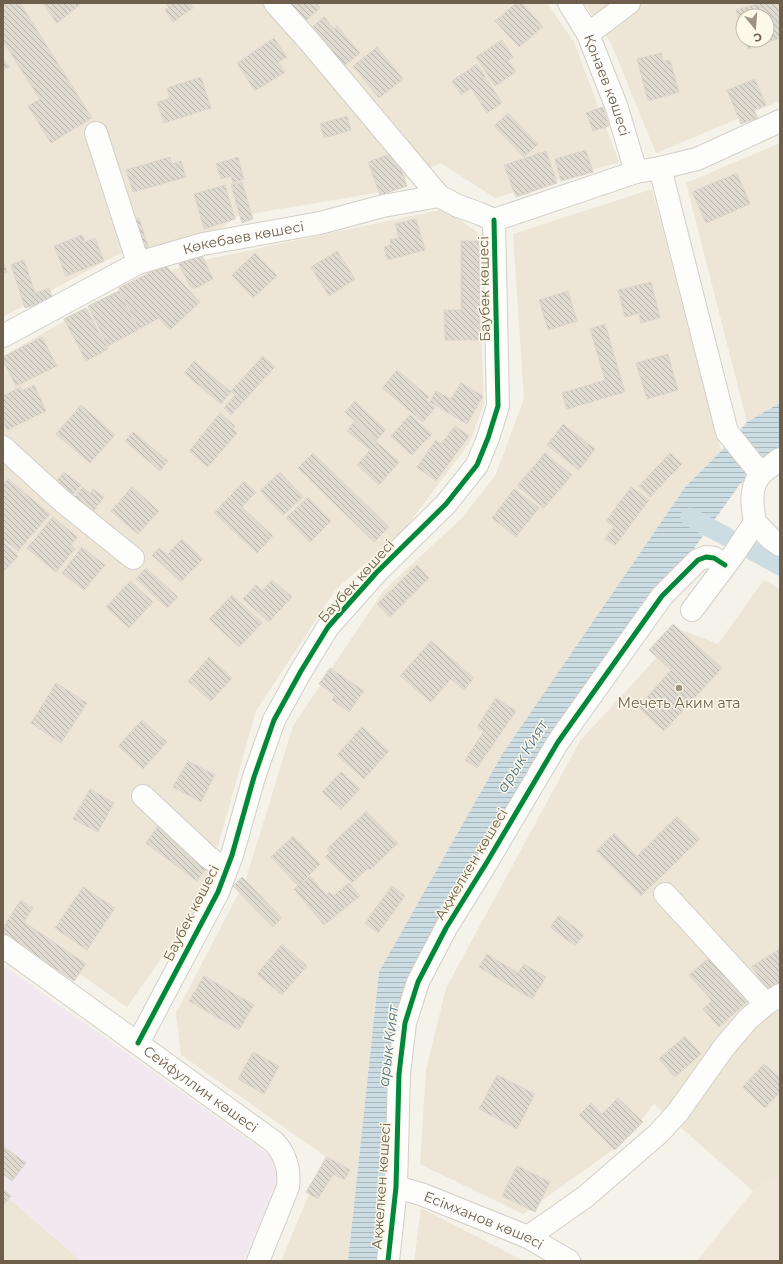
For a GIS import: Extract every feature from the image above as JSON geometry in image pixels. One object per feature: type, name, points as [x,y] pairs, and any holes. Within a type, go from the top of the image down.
[{"type":"street","points":[[275,3],[314,47],[439,196],[458,206],[494,220]]},
{"type":"street","name":"Қонаев көшесі","points":[[570,3],[588,34],[617,108],[636,172]]},
{"type":"street","points":[[588,34],[629,3]]},
{"type":"street","name":"Баубек көшесі","points":[[138,1043],[218,892],[232,855],[254,777],[274,720],[301,671],[328,627],[377,572],[446,504],[477,465],[486,445],[498,406],[494,220],[636,172],[697,159],[780,121]]},
{"type":"street","points":[[96,133],[138,263]]},
{"type":"street","points":[[660,168],[727,432],[760,473]]},
{"type":"street","name":"Көкебаев көшесі","points":[[3,336],[138,263],[203,244],[320,223],[383,206],[439,196]]},
{"type":"street","points":[[3,447],[62,501],[133,558]]},
{"type":"street","points":[[780,459],[760,473],[753,491],[752,508],[755,522],[770,538],[780,545]]},
{"type":"street","points":[[692,610],[726,565],[755,522]]},
{"type":"street","name":"Ақжелкен көшесі","points":[[388,1261],[396,1187],[400,1074],[405,1023],[418,982],[446,928],[558,742],[662,596],[698,560],[706,557],[714,558],[726,565]]},
{"type":"street","points":[[143,796],[207,856],[226,870]]},
{"type":"street","points":[[528,1237],[586,1197],[659,1133],[678,1112],[725,1046],[748,1019],[773,999],[665,894]]},
{"type":"street","name":"Сейфуллин көшесі","points":[[3,946],[274,1142],[284,1156],[289,1180],[288,1187],[258,1261]]},
{"type":"street","name":"Есімханов көшесі","points":[[396,1187],[421,1194],[528,1237],[569,1261]]},
{"type":"shaded area","points":[[547,3],[574,42],[619,162],[495,198],[441,163],[376,193],[238,216],[204,240],[124,251],[3,317],[3,4]]},
{"type":"shaded area","points":[[584,3],[780,3],[780,101],[656,153],[611,43]]},
{"type":"shaded area","points":[[780,143],[780,403],[747,422],[686,183]]},
{"type":"shaded area","points":[[652,189],[721,451],[686,486],[379,972],[348,1261],[281,1261],[325,1156],[181,1055],[176,1013],[246,879],[293,726],[384,590],[462,518],[495,476],[524,399],[513,234]]},
{"type":"shaded area","points":[[444,209],[477,232],[484,403],[470,442],[405,529],[336,589],[256,711],[203,899],[127,1007],[3,920],[3,356],[132,283],[199,261]]},
{"type":"shaded area","points":[[764,580],[780,589],[780,1174],[753,1191],[654,1104],[621,1144],[523,1214],[420,1164],[426,1070],[446,988],[580,741],[682,630],[718,644]]},
{"type":"shaded area","points":[[3,965],[277,1160],[281,1183],[243,1261],[81,1261],[3,1193]]},
{"type":"shaded area","points":[[780,1174],[780,1261],[697,1261],[753,1191]]},
{"type":"shaded area","points":[[3,1193],[81,1261],[3,1261]]},
{"type":"shaded area","points":[[421,1208],[524,1261],[414,1261]]},
{"type":"water","name":"арык Кият","points":[[780,403],[780,452],[740,484],[685,561],[420,955],[394,1055],[379,1261],[348,1261],[379,972],[503,753],[686,486],[747,422]]},
{"type":"building","points":[[6,3],[20,3],[92,118],[51,143],[28,106],[40,99],[3,41],[3,5]]},
{"type":"building","points":[[42,3],[82,3],[57,23]]},
{"type":"building","points":[[189,3],[193,8],[173,22],[165,10],[169,8],[167,4]]},
{"type":"building","points":[[282,3],[316,3],[320,8],[301,25]]},
{"type":"building","points":[[516,3],[522,3],[543,27],[519,47],[495,21]]},
{"type":"building","points":[[760,3],[780,3],[780,38],[775,40],[775,8],[743,8]]},
{"type":"building","points":[[324,17],[334,29],[337,26],[360,53],[343,67],[310,29]]},
{"type":"building","points":[[274,38],[287,57],[278,62],[285,72],[255,91],[237,63]]},
{"type":"building","points":[[502,40],[513,57],[508,61],[516,72],[495,86],[476,57]]},
{"type":"building","points":[[377,47],[403,79],[379,98],[353,66]]},
{"type":"building","points":[[661,53],[663,61],[670,60],[679,92],[648,101],[637,59]]},
{"type":"building","points":[[3,58],[9,67],[3,70]]},
{"type":"building","points":[[477,64],[502,103],[487,113],[471,88],[461,95],[452,81]]},
{"type":"building","points":[[201,77],[211,108],[164,123],[157,102],[170,98],[167,88]]},
{"type":"building","points":[[755,79],[766,105],[754,110],[758,118],[741,124],[727,90]]},
{"type":"building","points":[[603,107],[609,126],[593,131],[586,113]]},
{"type":"building","points":[[508,113],[538,144],[524,157],[494,126]]},
{"type":"building","points":[[347,116],[351,130],[324,138],[320,124]]},
{"type":"building","points":[[586,150],[593,172],[561,181],[555,159]]},
{"type":"building","points":[[546,151],[557,183],[516,197],[504,165]]},
{"type":"building","points":[[392,153],[396,155],[407,186],[380,195],[368,162]]},
{"type":"building","points":[[170,157],[172,164],[181,161],[186,177],[133,192],[126,170]]},
{"type":"building","points":[[238,157],[244,179],[233,183],[231,176],[221,179],[216,164]]},
{"type":"building","points":[[737,173],[750,204],[706,223],[692,192]]},
{"type":"building","points":[[242,182],[253,219],[242,223],[231,185]]},
{"type":"building","points":[[225,185],[235,219],[204,229],[194,194]]},
{"type":"building","points":[[139,218],[149,249],[135,253],[126,222]]},
{"type":"building","points":[[416,219],[425,250],[387,260],[384,247],[391,245],[390,240],[399,238],[395,224]]},
{"type":"building","points":[[82,235],[85,242],[95,238],[104,261],[66,276],[54,246]]},
{"type":"building","points":[[461,241],[479,241],[480,340],[445,340],[444,310],[461,310]]},
{"type":"building","points":[[337,251],[355,279],[329,296],[311,267]]},
{"type":"building","points":[[201,253],[213,279],[194,289],[190,286],[179,264]]},
{"type":"building","points":[[255,253],[277,276],[253,298],[232,275]]},
{"type":"building","points":[[24,260],[35,293],[49,288],[53,299],[25,308],[11,265]]},
{"type":"building","points":[[3,262],[7,272],[3,273]]},
{"type":"building","points":[[165,265],[200,302],[170,330],[159,318],[139,329],[119,288]]},
{"type":"building","points":[[651,282],[660,318],[641,323],[639,313],[625,317],[618,290]]},
{"type":"building","points":[[119,291],[138,330],[108,346],[88,306]]},
{"type":"building","points":[[568,291],[577,321],[548,330],[539,300]]},
{"type":"building","points":[[86,308],[108,349],[86,361],[64,319]]},
{"type":"building","points":[[605,324],[625,392],[567,409],[562,393],[605,380],[590,329]]},
{"type":"building","points":[[42,337],[57,366],[16,386],[3,361],[3,357]]},
{"type":"building","points":[[668,354],[678,390],[647,399],[636,363]]},
{"type":"building","points":[[263,356],[275,367],[231,415],[224,408],[235,395],[231,391]]},
{"type":"building","points":[[194,361],[231,392],[221,404],[184,373]]},
{"type":"building","points":[[397,370],[429,397],[426,400],[435,408],[423,422],[382,388]]},
{"type":"building","points":[[461,383],[483,396],[467,424],[430,402],[436,391],[451,399]]},
{"type":"building","points":[[34,385],[46,411],[7,430],[3,422],[3,396],[20,387],[22,391]]},
{"type":"building","points":[[355,401],[386,430],[376,441],[345,412]]},
{"type":"building","points":[[81,405],[115,435],[90,463],[56,434]]},
{"type":"building","points":[[220,413],[235,426],[233,429],[237,433],[208,467],[189,451]]},
{"type":"building","points":[[410,415],[432,434],[412,455],[391,436]]},
{"type":"building","points":[[354,422],[399,462],[379,485],[357,465],[370,450],[347,431]]},
{"type":"building","points":[[563,424],[595,449],[579,470],[547,445]]},
{"type":"building","points":[[455,426],[469,436],[436,481],[417,467],[436,440],[441,444]]},
{"type":"building","points":[[133,432],[168,461],[160,471],[125,441]]},
{"type":"building","points":[[313,453],[389,527],[374,542],[298,468]]},
{"type":"building","points":[[545,453],[572,475],[544,508],[517,486]]},
{"type":"building","points":[[670,453],[682,464],[650,497],[639,486]]},
{"type":"building","points":[[64,472],[81,485],[71,497],[55,483]]},
{"type":"building","points":[[280,472],[303,497],[283,515],[260,491]]},
{"type":"building","points":[[8,479],[50,514],[18,551],[3,539],[3,485]]},
{"type":"building","points":[[244,481],[256,492],[242,507],[273,536],[257,553],[214,513]]},
{"type":"building","points":[[82,487],[90,493],[93,489],[104,497],[92,513],[73,499]]},
{"type":"building","points":[[132,487],[159,511],[138,534],[111,511]]},
{"type":"building","points":[[631,487],[649,500],[615,546],[605,539],[614,527],[606,521]]},
{"type":"building","points":[[514,489],[539,508],[516,537],[492,518]]},
{"type":"building","points":[[308,497],[331,521],[310,542],[286,518]]},
{"type":"building","points":[[53,517],[77,537],[71,545],[75,549],[56,572],[27,548]]},
{"type":"building","points":[[182,539],[203,559],[181,582],[152,555],[159,548],[167,555]]},
{"type":"building","points":[[3,542],[18,556],[3,572]]},
{"type":"building","points":[[82,547],[105,565],[84,590],[62,573]]},
{"type":"building","points":[[417,565],[429,578],[390,617],[377,604]]},
{"type":"building","points":[[146,568],[178,597],[167,608],[136,579]]},
{"type":"building","points":[[272,580],[292,597],[269,622],[243,599],[256,585],[262,591]]},
{"type":"building","points":[[130,581],[153,602],[129,628],[106,607]]},
{"type":"building","points":[[232,595],[262,623],[239,647],[209,619]]},
{"type":"building","name":"Мечеть Аким ата","points":[[673,624],[722,668],[664,731],[638,707],[671,670],[649,650]]},
{"type":"building","points":[[431,641],[474,678],[464,690],[451,679],[431,702],[400,676]]},
{"type":"building","points":[[209,657],[232,678],[211,701],[188,681]]},
{"type":"building","points":[[330,668],[364,691],[349,712],[332,700],[335,695],[319,684]]},
{"type":"building","points":[[56,683],[87,703],[61,743],[31,723]]},
{"type":"building","points":[[496,698],[516,711],[477,768],[465,760],[484,731],[477,727]]},
{"type":"building","points":[[142,720],[167,742],[143,769],[118,746]]},
{"type":"building","points":[[362,727],[389,751],[364,779],[337,755]]},
{"type":"building","points":[[188,761],[215,775],[201,802],[173,787]]},
{"type":"building","points":[[341,772],[360,789],[341,809],[322,792]]},
{"type":"building","points":[[90,789],[114,803],[98,832],[73,819]]},
{"type":"building","points":[[366,811],[398,843],[370,870],[368,868],[352,883],[325,857],[330,852],[327,849]]},
{"type":"building","points":[[677,816],[700,839],[641,896],[596,851],[614,833],[637,856]]},
{"type":"building","points":[[158,826],[204,860],[207,867],[197,881],[146,843]]},
{"type":"building","points":[[293,836],[320,864],[298,886],[271,857]]},
{"type":"building","points":[[310,876],[326,895],[329,892],[333,896],[349,883],[360,896],[324,925],[294,889]]},
{"type":"building","points":[[242,877],[282,918],[273,927],[233,886]]},
{"type":"building","points":[[392,886],[405,896],[378,933],[365,923]]},
{"type":"building","points":[[83,887],[115,908],[87,950],[55,928]]},
{"type":"building","points":[[21,900],[33,908],[24,922],[86,964],[74,981],[3,934],[3,927]]},
{"type":"building","points":[[559,915],[584,935],[575,946],[550,927]]},
{"type":"building","points":[[282,944],[307,966],[282,995],[257,974]]},
{"type":"building","points":[[780,949],[780,985],[768,992],[752,966]]},
{"type":"building","points":[[487,954],[518,973],[524,964],[546,977],[532,999],[479,967]]},
{"type":"building","points":[[709,958],[748,1001],[719,1027],[703,1009],[712,1001],[689,975]]},
{"type":"building","points":[[204,976],[254,1005],[239,1030],[189,1001]]},
{"type":"building","points":[[685,1036],[701,1054],[675,1077],[659,1059]]},
{"type":"building","points":[[253,1052],[279,1066],[264,1094],[238,1079]]},
{"type":"building","points":[[764,1064],[780,1078],[780,1092],[765,1108],[742,1087]]},
{"type":"building","points":[[497,1075],[535,1094],[517,1129],[479,1109]]},
{"type":"building","points":[[618,1098],[643,1122],[615,1150],[579,1115],[591,1103],[602,1114]]},
{"type":"building","points":[[3,1146],[26,1163],[12,1181],[3,1174]]},
{"type":"building","points":[[327,1157],[350,1170],[344,1180],[333,1174],[318,1199],[306,1192]]},
{"type":"building","points":[[517,1166],[550,1182],[535,1212],[502,1196]]},
{"type":"building","points":[[3,1189],[11,1196],[3,1205]]},
{"type":"waterway","points":[[690,517],[727,537]]},
{"type":"waterway","points":[[753,551],[780,566]]},
{"type":"cycle path","points":[[138,1043],[218,892],[232,855],[254,777],[274,720],[301,671],[328,627],[377,572],[446,504],[477,465],[488,438],[498,406],[494,220]]},
{"type":"cycle path","points":[[388,1261],[396,1187],[399,1074],[405,1023],[418,982],[446,928],[558,742],[662,596],[698,560],[706,557],[714,558],[725,565]]},
{"type":"place","name":"Мечеть Аким ата","points":[[679,688]]}]
